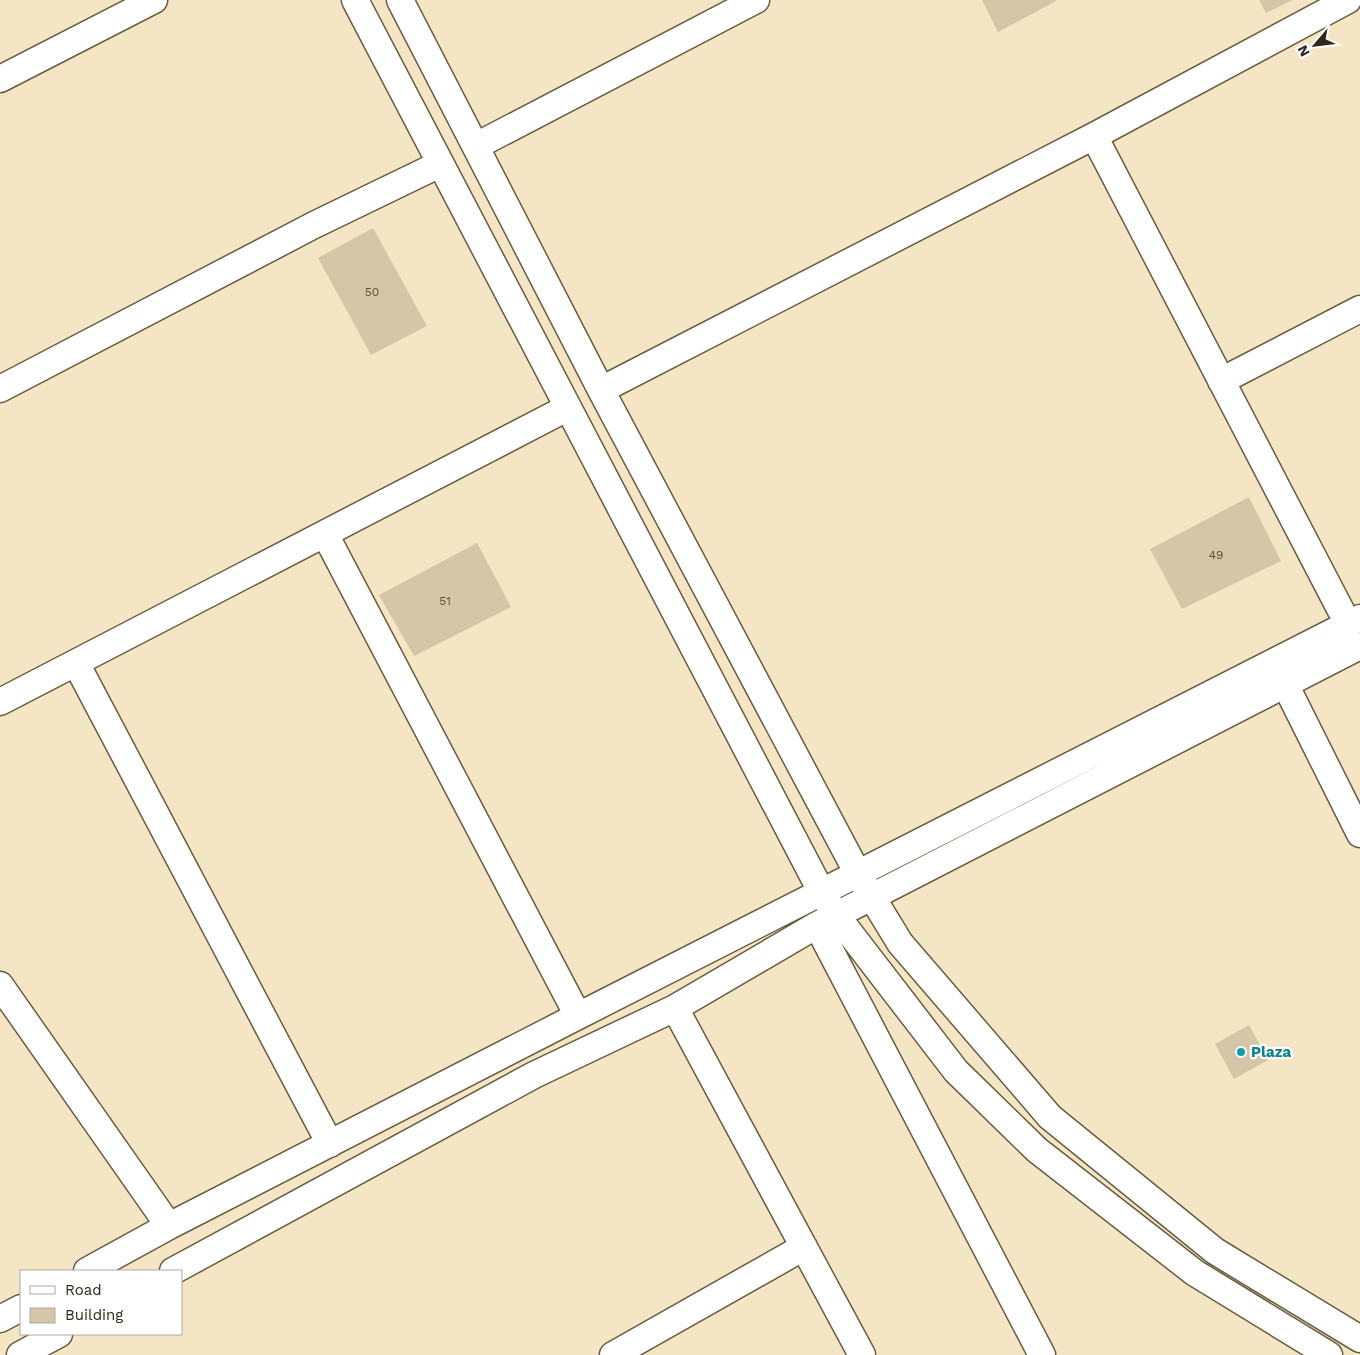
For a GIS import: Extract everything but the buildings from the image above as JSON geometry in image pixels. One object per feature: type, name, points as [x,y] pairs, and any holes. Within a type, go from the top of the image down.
[{"type":"street","points":[[0,79],[154,0]]},
{"type":"street","points":[[355,0],[822,893],[826,920],[1042,1355]]},
{"type":"street","points":[[400,0],[601,390],[858,874],[900,943],[1050,1117],[1215,1251],[1360,1339]]},
{"type":"street","points":[[476,146],[756,0]]},
{"type":"street","points":[[601,390],[1094,136],[1348,0]]},
{"type":"street","points":[[1094,136],[1221,381],[1356,629]]},
{"type":"street","points":[[0,390],[314,225],[440,164]]},
{"type":"street","points":[[1221,381],[1360,309]]},
{"type":"street","points":[[0,702],[568,408]]},
{"type":"street","points":[[325,534],[578,1016]]},
{"type":"street","points":[[175,1270],[534,1075],[675,1008],[826,920],[1285,684],[1356,629]]},
{"type":"street","points":[[89,1270],[169,1226],[858,874],[1356,629]]},
{"type":"street","points":[[76,663],[330,1144]]},
{"type":"street","points":[[1285,684],[1360,834]]},
{"type":"street","points":[[826,920],[956,1071],[1037,1150],[1195,1273],[1329,1355]]},
{"type":"street","points":[[0,985],[169,1226]]},
{"type":"street","points":[[675,1008],[862,1355]]},
{"type":"street","points":[[613,1355],[804,1247]]},
{"type":"street","points":[[0,1319],[20,1309]]},
{"type":"street","points":[[20,1355],[57,1335]]},
{"type":"place","name":"Plaza","points":[[1241,1052]]}]
